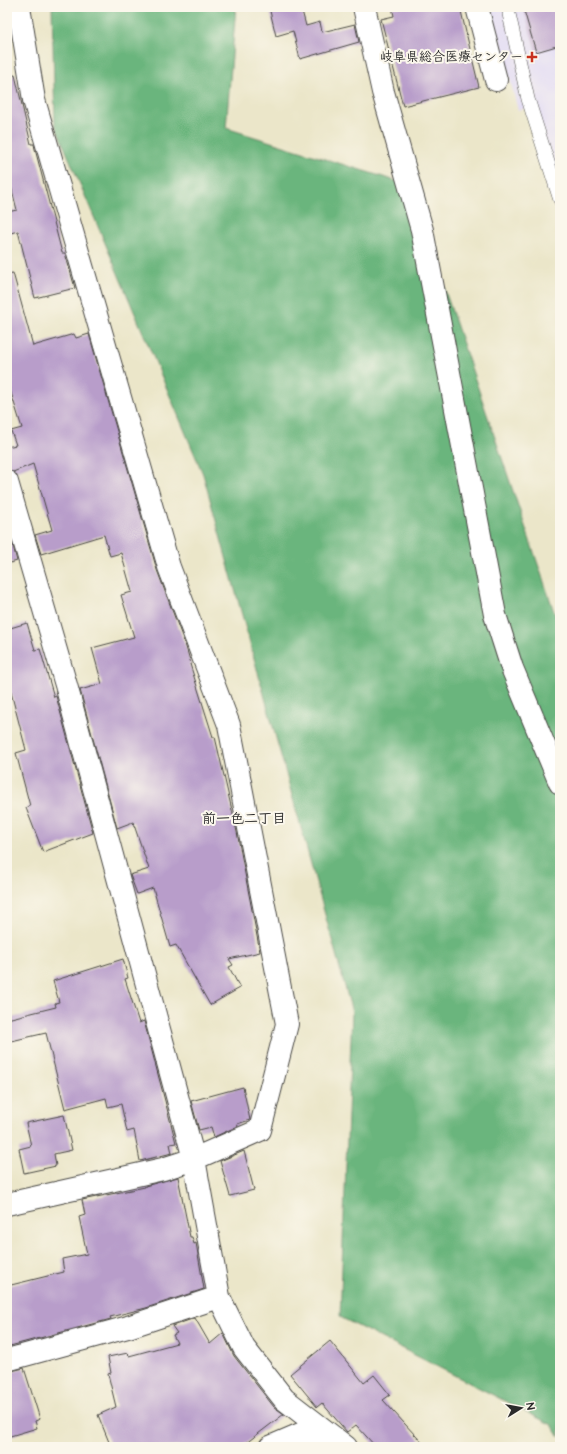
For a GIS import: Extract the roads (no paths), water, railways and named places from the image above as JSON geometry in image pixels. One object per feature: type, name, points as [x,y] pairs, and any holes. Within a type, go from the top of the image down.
[{"type":"street","points":[[7,1204],[163,1169],[194,1159],[260,1130],[287,1024],[229,725],[169,567],[34,100],[19,7]]},
{"type":"street","points":[[364,7],[382,92],[422,230],[495,615],[512,668],[560,783]]},
{"type":"street","points":[[477,7],[496,80]]},
{"type":"street","points":[[7,482],[68,692],[194,1159],[219,1297],[244,1348],[312,1434],[346,1447]]},
{"type":"street","points":[[7,1360],[128,1327],[219,1297]]},
{"type":"street","points":[[270,1447],[312,1434]]},
{"type":"lane","points":[[509,14],[528,99],[560,200]]},
{"type":"place","name":"岐阜県総合医療センター","points":[[532,57]]},
{"type":"district","name":"前一色二丁目","points":[[244,819]]}]
